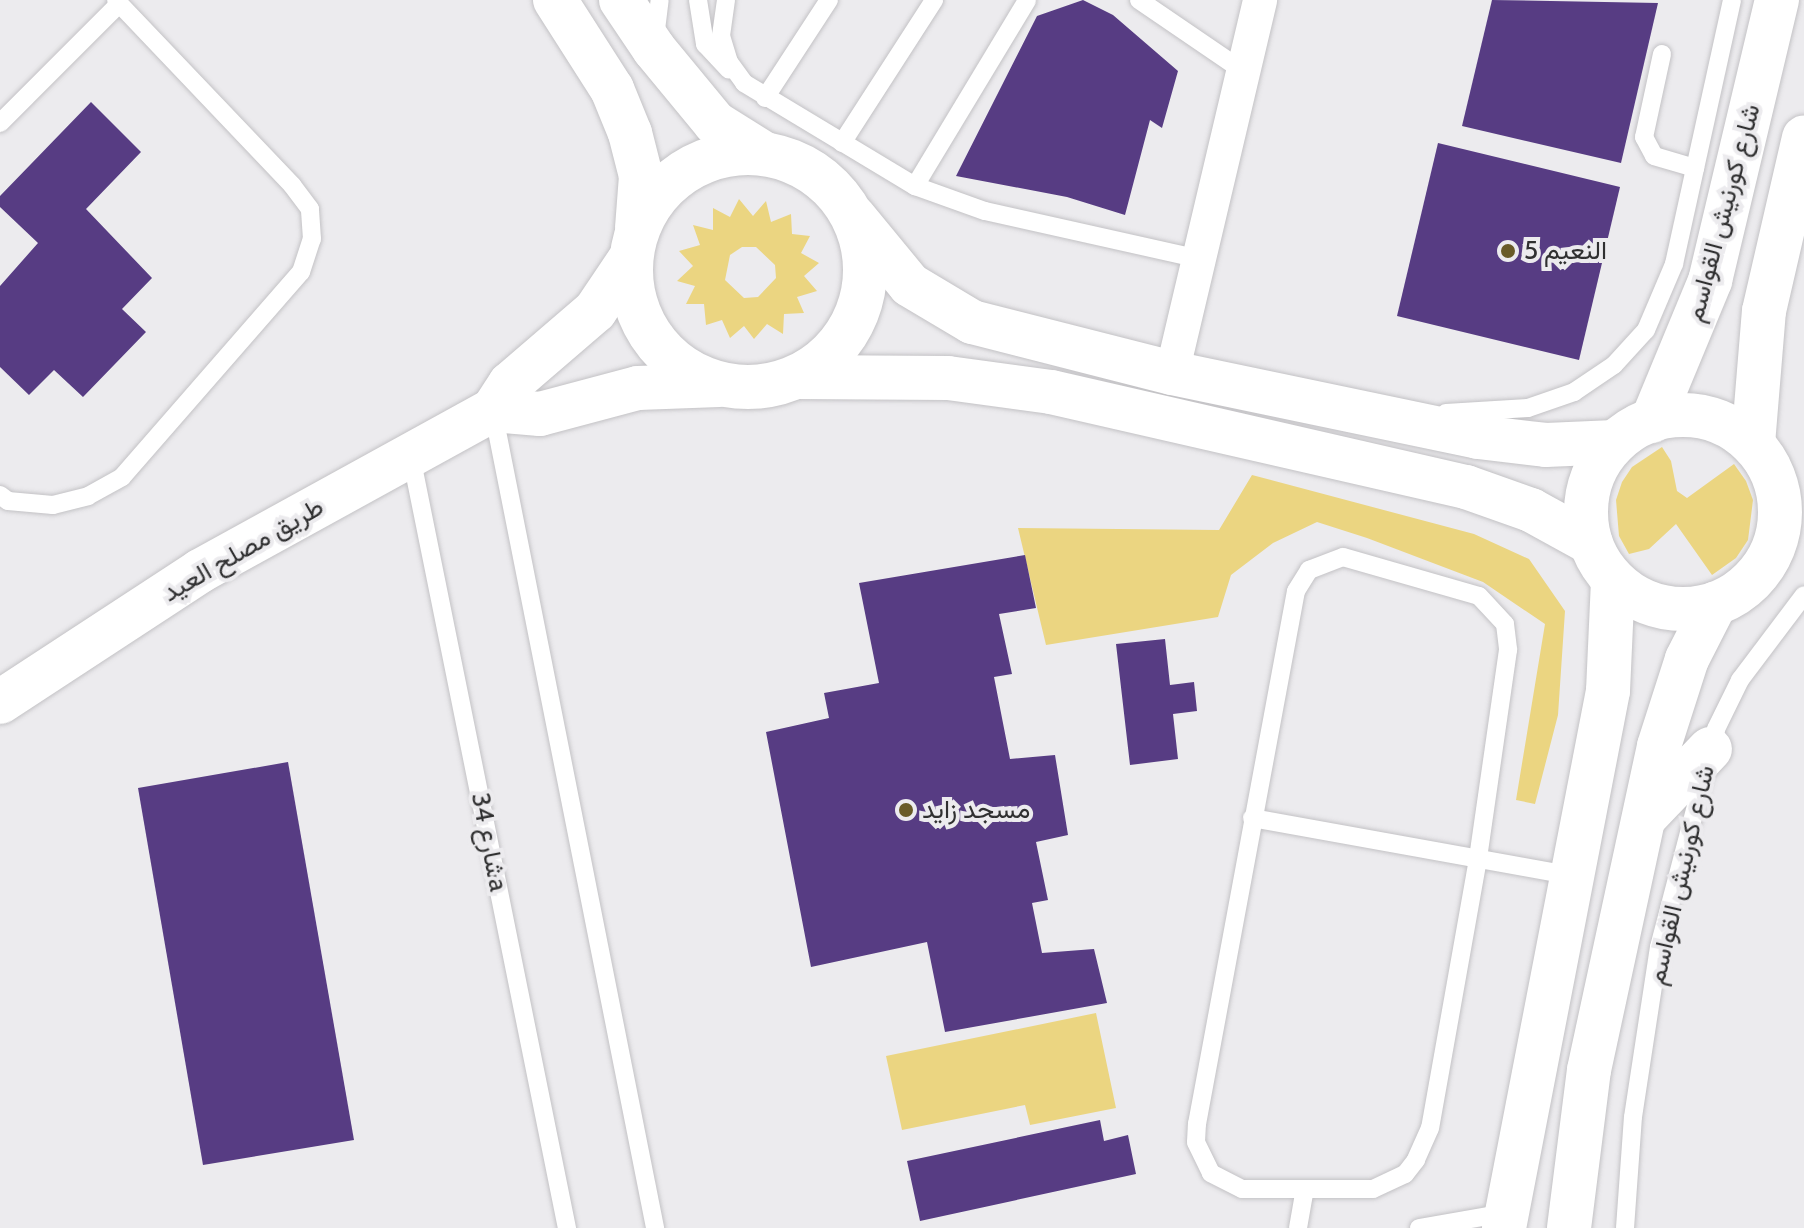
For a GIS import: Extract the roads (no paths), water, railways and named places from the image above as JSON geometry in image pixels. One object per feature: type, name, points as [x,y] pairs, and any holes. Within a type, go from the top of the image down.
[{"type":"street","points":[[555,0],[612,89],[630,133],[641,176],[632,293],[650,334],[690,372],[721,385]]},
{"type":"street","points":[[621,0],[654,49],[715,123],[763,153],[800,164],[832,186],[892,269],[950,312],[986,326],[1172,373],[1512,442],[1634,431],[1695,416],[1716,421],[1753,444],[1775,480],[1780,523],[1765,564],[1734,594],[1715,604],[1671,608],[1650,603],[1613,580],[1591,543],[1586,500],[1602,459],[1634,431]]},
{"type":"street","points":[[1172,373],[1260,0]]},
{"type":"street","name":"شارع كورنيش القواسم","points":[[1634,431],[1710,281],[1777,0]]},
{"type":"street","points":[[1753,444],[1764,311],[1804,138]]},
{"type":"street","points":[[634,244],[652,201],[674,178],[701,162],[763,153]]},
{"type":"street","points":[[797,377],[829,357],[852,327],[865,291],[866,266],[854,217]]},
{"type":"street","name":"طريق مصلح العيد","points":[[0,702],[200,571],[493,410],[510,384],[595,311],[634,244]]},
{"type":"street","points":[[493,410],[540,414],[638,388],[759,387],[797,377],[935,377],[1051,392],[1466,487],[1531,510],[1591,543]]},
{"type":"street","points":[[1504,1221],[1608,691],[1613,580]]},
{"type":"street","name":"شارع كورنيش القواسم","points":[[1569,1228],[1589,1070],[1644,818],[1677,687],[1715,604]]},
{"type":"street","points":[[1644,818],[1710,749]]},
{"type":"lane","points":[[654,49],[660,0]]},
{"type":"lane","points":[[698,0],[705,44],[736,74],[765,98],[915,186],[985,211],[1199,259]]},
{"type":"lane","points":[[726,0],[721,36],[736,74]]},
{"type":"lane","points":[[765,98],[829,0]]},
{"type":"lane","points":[[842,143],[934,0]]},
{"type":"lane","points":[[915,186],[1027,0]]},
{"type":"lane","points":[[1139,0],[1243,71]]},
{"type":"lane","points":[[1371,415],[1528,408],[1595,380],[1631,349],[1658,309],[1695,168],[1732,0]]},
{"type":"lane","points":[[0,123],[117,3],[292,185],[310,209],[312,239],[301,272],[122,477],[88,496],[53,505],[8,501],[0,495]]},
{"type":"lane","points":[[1662,54],[1644,137],[1654,156],[1695,168]]},
{"type":"lane","points":[[493,410],[655,1228]]},
{"type":"lane","name":"شارع 34a","points":[[411,456],[567,1228]]},
{"type":"lane","points":[[1343,557],[1479,596],[1505,624],[1508,650],[1478,859],[1425,1145],[1405,1174],[1390,1183],[1356,1192],[1304,1193],[1225,1183],[1211,1173],[1196,1142],[1252,818],[1296,591],[1309,570],[1343,557]]},
{"type":"lane","name":"شارع كورنيش القواسم","points":[[1625,1228],[1633,1117],[1659,947],[1710,749],[1740,680],[1804,595]]},
{"type":"lane","points":[[1252,818],[1570,875]]},
{"type":"lane","points":[[1298,1228],[1304,1193]]},
{"type":"lane","points":[[1419,1228],[1504,1221]]},
{"type":"place","name":"النعيم 5","points":[[1508,251]]},
{"type":"place","name":"مسجد زايد","points":[[906,810]]}]
